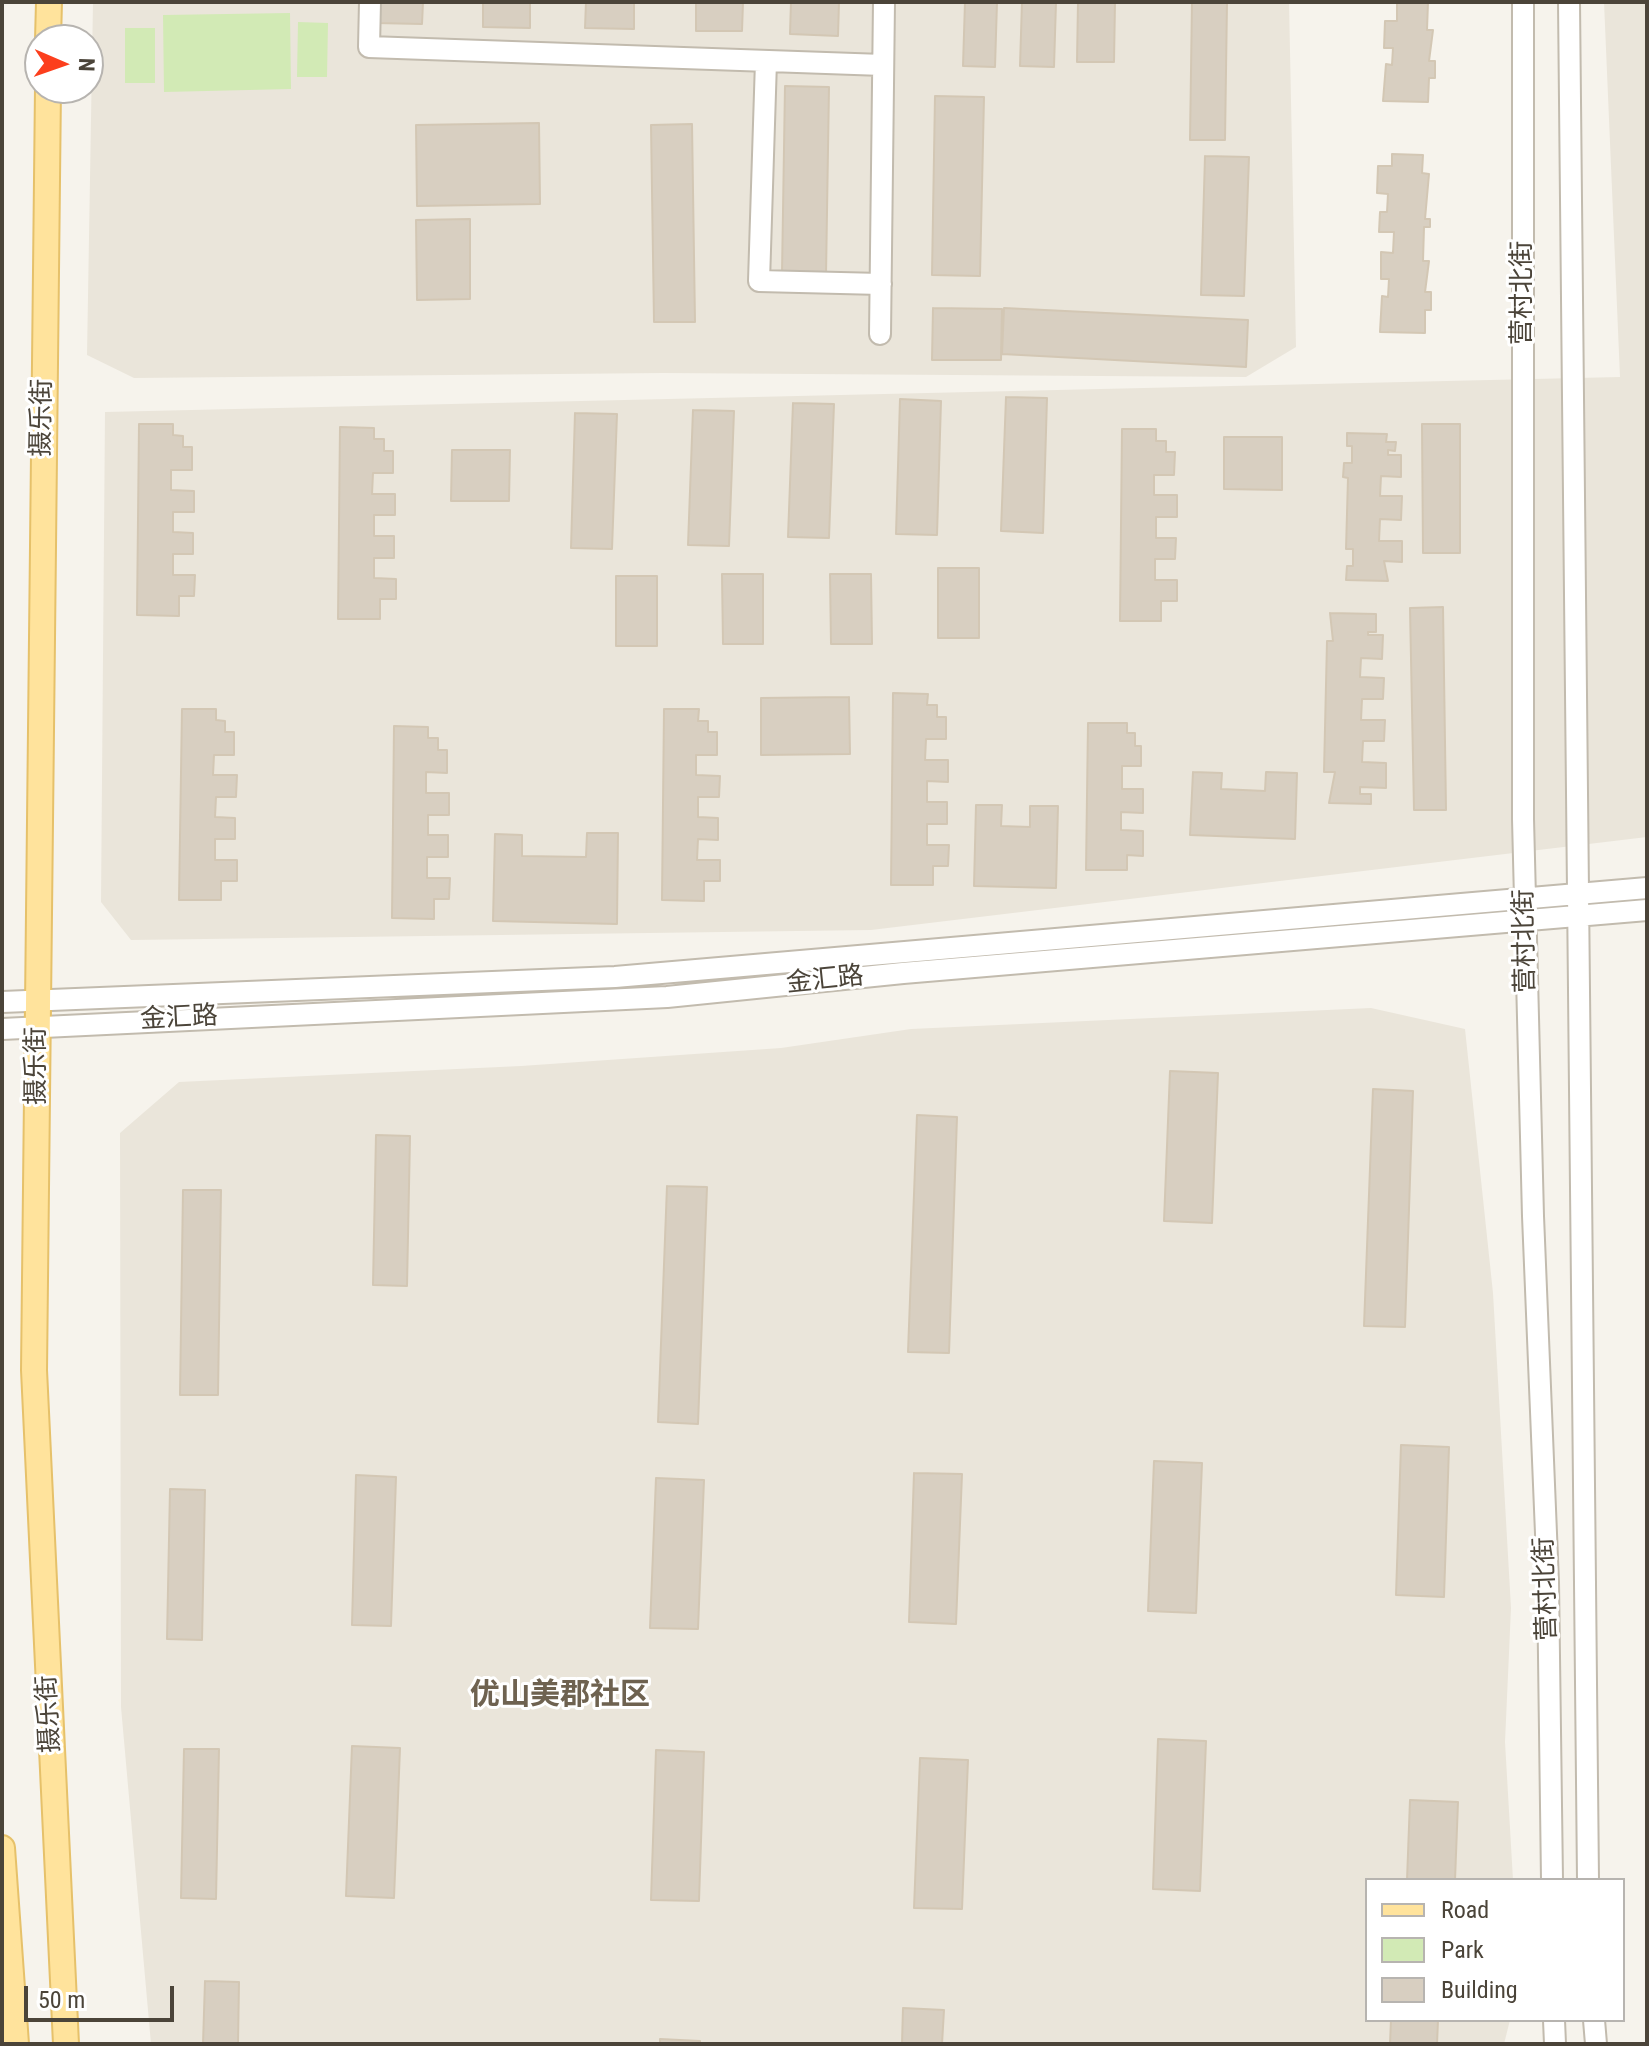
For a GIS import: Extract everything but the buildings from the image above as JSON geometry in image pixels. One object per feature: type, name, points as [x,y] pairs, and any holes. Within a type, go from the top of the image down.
[{"type":"main road","points":[[48,24],[49,2]]},
{"type":"main road","name":"摄乐街","points":[[48,104],[34,1370],[66,2044]]},
{"type":"main road","points":[[2,1848],[16,2044]]},
{"type":"street","points":[[370,2],[369,47],[883,65]]},
{"type":"street","points":[[880,334],[884,2]]},
{"type":"street","name":"营村北街","points":[[1523,2],[1526,909],[1548,1582],[1552,1878]]},
{"type":"street","name":"营村北街","points":[[1569,2],[1588,1878]]},
{"type":"street","points":[[766,61],[759,281],[881,284]]},
{"type":"street","name":"金汇路","points":[[2,1029],[667,997],[1526,909],[1578,894],[1647,888]]},
{"type":"street","name":"金汇路","points":[[2,1002],[615,977],[1526,909],[1578,915],[1647,910]]},
{"type":"street","points":[[1554,2022],[1555,2044]]},
{"type":"street","points":[[1594,2022],[1596,2044]]},
{"type":"shaded area","points":[[93,2],[1289,2],[1296,347],[1246,377],[663,373],[134,378],[87,355],[91,104],[104,104],[104,24],[93,24]]},
{"type":"shaded area","points":[[1604,2],[1647,2],[1647,837],[871,930],[131,940],[101,902],[105,412],[1620,377]]},
{"type":"shaded area","points":[[1371,1008],[1465,1029],[1493,1293],[1511,1608],[1505,1742],[1513,1878],[1365,1878],[1365,2022],[1510,2022],[1504,2044],[151,2044],[121,1707],[120,1133],[179,1082],[521,1066],[781,1048],[911,1029]]},
{"type":"green space","points":[[290,13],[291,89],[164,92],[163,15]]},
{"type":"green space","points":[[298,22],[328,23],[327,77],[297,77]]},
{"type":"green space","points":[[125,28],[155,28],[155,83],[125,83]]},
{"type":"district","name":"优山美郡社区","points":[[560,1696]]}]
